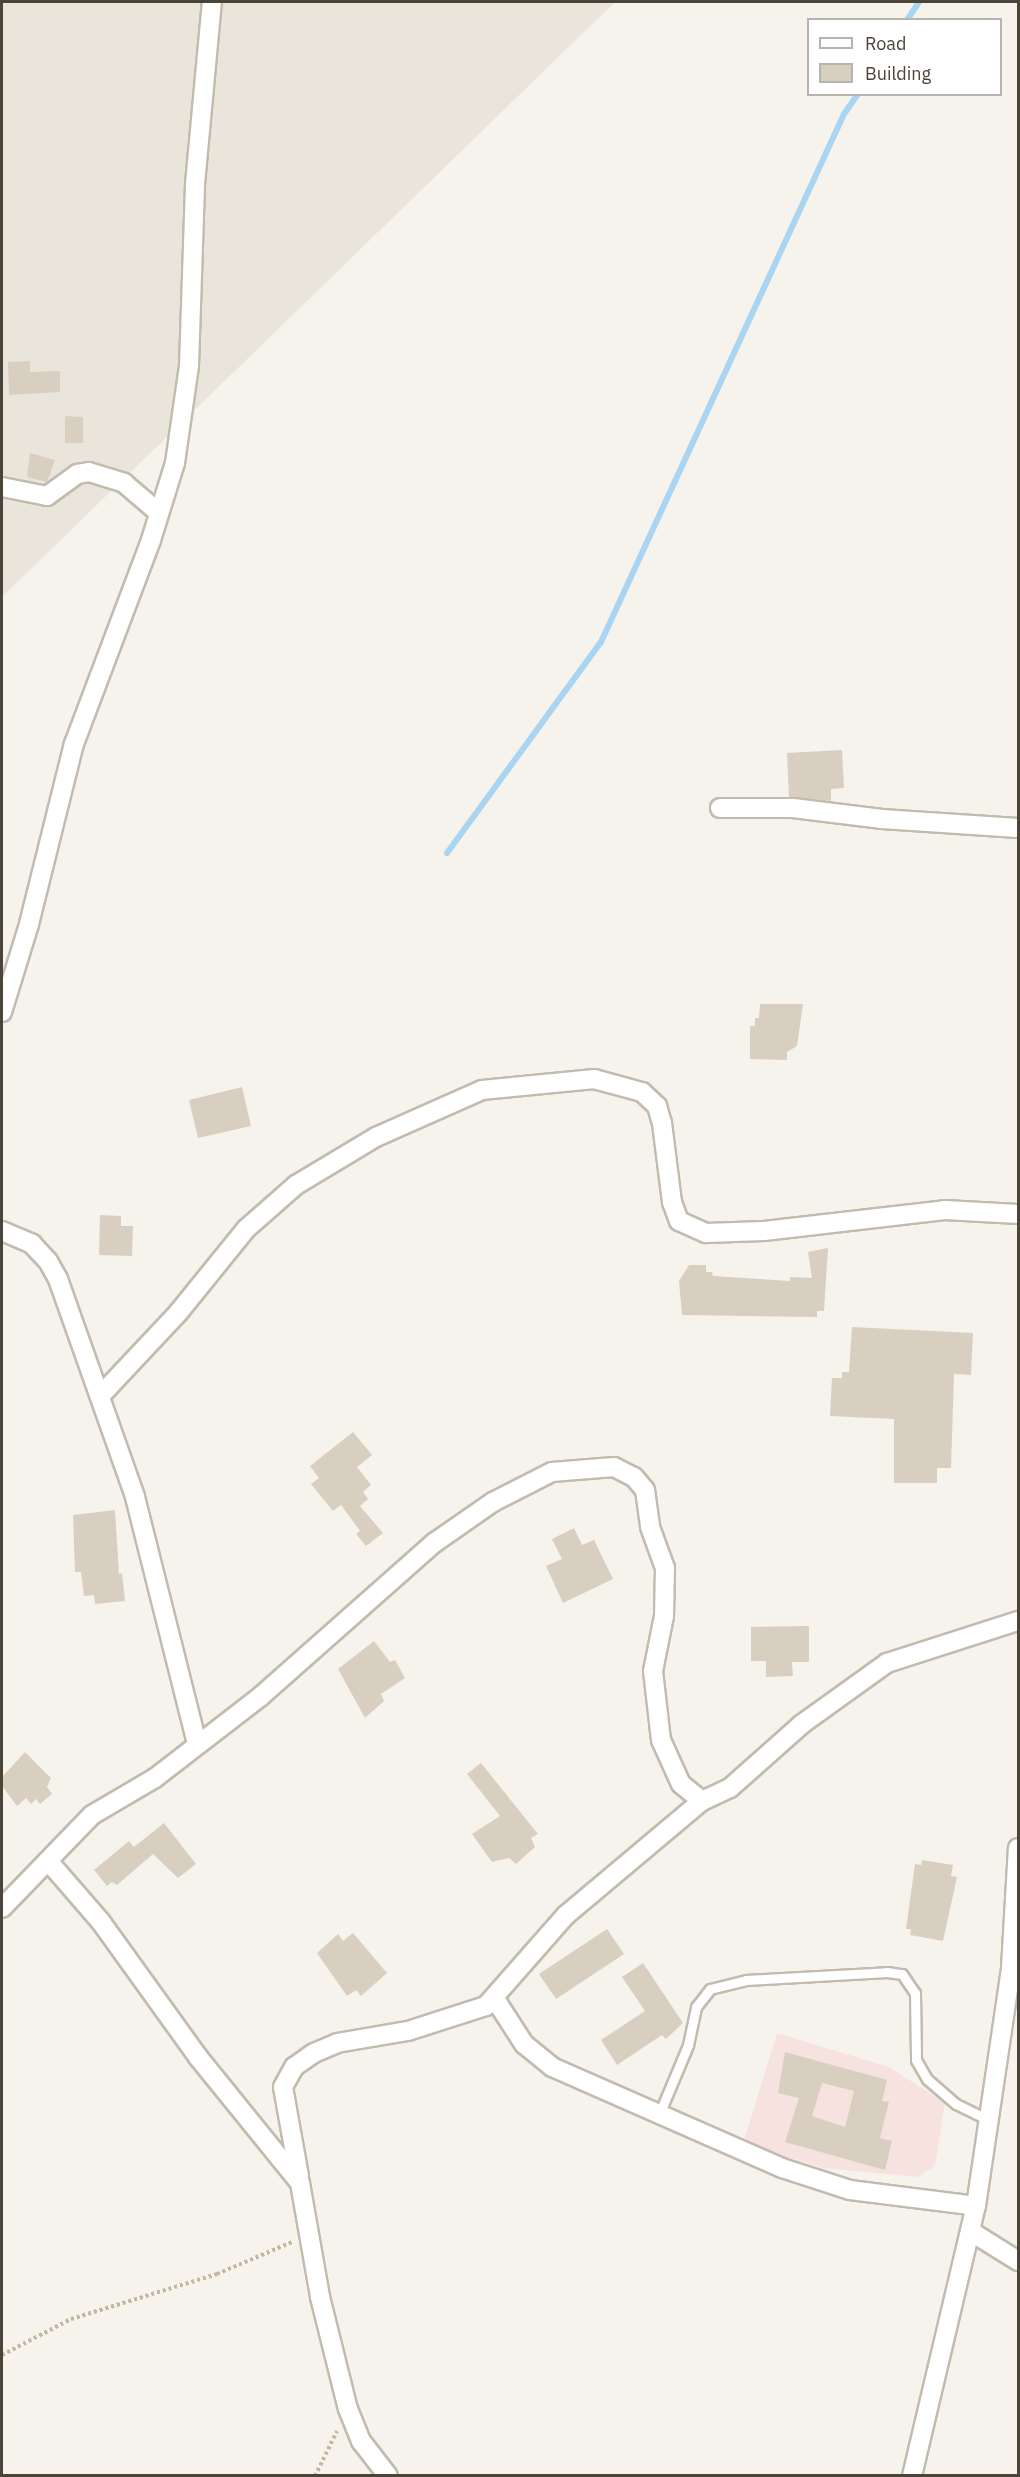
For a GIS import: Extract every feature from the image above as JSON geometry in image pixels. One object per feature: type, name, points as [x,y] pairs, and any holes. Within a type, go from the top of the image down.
[{"type":"street","points":[[2,1012],[29,924],[80,726],[170,484],[187,394],[195,184],[212,2]]},
{"type":"street","points":[[2,487],[47,496],[77,474],[89,472],[124,483],[159,513]]},
{"type":"street","points":[[720,808],[793,808],[882,819],[1018,828]]},
{"type":"street","points":[[101,1395],[178,1312],[246,1229],[296,1185],[386,1132],[482,1089],[594,1079],[642,1092],[657,1106],[662,1123],[672,1202],[679,1221],[706,1233],[764,1231],[945,1210],[1018,1214]]},
{"type":"street","points":[[2,1231],[32,1244],[48,1261],[101,1395],[135,1497],[197,1744]]},
{"type":"street","points":[[2,1908],[92,1815],[155,1778],[294,1670],[401,1571],[465,1520],[519,1486],[552,1472],[614,1467],[634,1477],[645,1490],[650,1527],[665,1568],[664,1616],[653,1671],[661,1740],[681,1784],[702,1801]]},
{"type":"street","points":[[388,2475],[367,2451],[348,2409],[320,2297],[284,2087],[294,2067],[314,2053],[337,2043],[408,2031],[476,2011],[495,1999],[538,1943],[566,1915],[702,1801],[730,1788],[802,1724],[887,1663],[927,1647],[1018,1621]]},
{"type":"street","points":[[912,2475],[976,2206],[1015,1967],[1018,1848]]},
{"type":"street","points":[[49,1862],[101,1922],[198,2057],[300,2183]]},
{"type":"street","points":[[495,1999],[524,2043],[552,2067],[820,2182],[850,2190],[976,2206]]},
{"type":"street","points":[[970,2231],[1018,2261]]},
{"type":"lane","points":[[660,2112],[688,2045],[696,2007],[710,1989],[746,1980],[887,1972],[902,1974],[915,1993],[916,2060],[927,2079],[956,2104],[990,2121]]},
{"type":"path","points":[[2,2355],[71,2319],[218,2274],[310,2236]]},
{"type":"path","points":[[315,2475],[348,2409]]},
{"type":"shaded area","points":[[2,2],[615,2],[2,597]]},
{"type":"shaded area","points":[[777,2033],[889,2067],[945,2103],[935,2166],[917,2177],[823,2168],[743,2144]]},
{"type":"building","points":[[30,361],[30,372],[60,371],[60,392],[9,395],[8,362]]},
{"type":"building","points":[[65,416],[83,417],[83,443],[65,443]]},
{"type":"building","points":[[30,453],[55,460],[47,482],[27,477]]},
{"type":"building","points":[[842,750],[844,788],[831,789],[831,801],[789,797],[787,753]]},
{"type":"building","points":[[760,1004],[803,1004],[797,1046],[787,1052],[787,1060],[750,1059],[750,1026],[755,1026],[755,1018],[759,1018]]},
{"type":"building","points":[[242,1087],[251,1126],[198,1138],[189,1100]]},
{"type":"building","points":[[100,1215],[121,1216],[121,1226],[133,1226],[132,1256],[99,1255]]},
{"type":"building","points":[[828,1248],[824,1311],[817,1311],[817,1317],[682,1315],[679,1281],[689,1265],[706,1265],[706,1272],[712,1272],[713,1276],[790,1281],[790,1277],[812,1278],[808,1252]]},
{"type":"building","points":[[852,1327],[973,1333],[971,1375],[954,1374],[951,1468],[937,1468],[937,1483],[894,1483],[894,1419],[830,1416],[832,1378],[842,1378],[842,1372],[849,1372]]},
{"type":"building","points":[[353,1432],[372,1455],[357,1467],[371,1485],[363,1492],[368,1499],[360,1506],[383,1533],[366,1546],[356,1534],[360,1531],[341,1505],[333,1511],[311,1484],[319,1478],[310,1466]]},
{"type":"building","points":[[115,1510],[119,1574],[122,1573],[125,1601],[95,1604],[94,1595],[84,1596],[81,1572],[75,1572],[73,1515]]},
{"type":"building","points":[[574,1528],[582,1545],[594,1540],[613,1579],[563,1603],[546,1566],[562,1559],[552,1539]]},
{"type":"building","points":[[809,1626],[809,1662],[792,1662],[793,1676],[766,1677],[766,1661],[751,1661],[751,1627]]},
{"type":"building","points":[[374,1641],[390,1662],[395,1660],[405,1678],[381,1694],[384,1701],[365,1718],[338,1669]]},
{"type":"building","points":[[25,1752],[51,1778],[47,1787],[52,1794],[40,1804],[36,1799],[31,1804],[26,1798],[17,1806],[2,1786],[2,1777]]},
{"type":"building","points":[[481,1763],[538,1834],[531,1838],[535,1847],[516,1864],[509,1858],[492,1862],[472,1834],[500,1816],[467,1774]]},
{"type":"building","points":[[164,1823],[196,1864],[178,1878],[153,1854],[117,1885],[112,1882],[107,1886],[94,1870],[129,1841],[134,1847]]},
{"type":"building","points":[[922,1860],[953,1865],[951,1876],[957,1877],[943,1941],[910,1935],[911,1929],[906,1929],[915,1864],[921,1865]]},
{"type":"building","points":[[607,1929],[624,1954],[556,1999],[539,1974]]},
{"type":"building","points":[[353,1933],[387,1973],[361,1996],[356,1990],[347,1996],[317,1953],[338,1934],[343,1941]]},
{"type":"building","points":[[643,1963],[683,2023],[666,2039],[662,2035],[617,2065],[601,2040],[645,2011],[622,1977]]},
{"type":"building","points":[[785,2052],[887,2080],[882,2101],[889,2102],[880,2138],[892,2141],[885,2170],[785,2142],[799,2098],[778,2093]],"holes":[[[822,2083],[854,2091],[845,2127],[812,2116]]]},
{"type":"waterway","points":[[908,18],[919,2]]},
{"type":"waterway","points":[[447,853],[601,642],[844,114],[857,96]]}]
